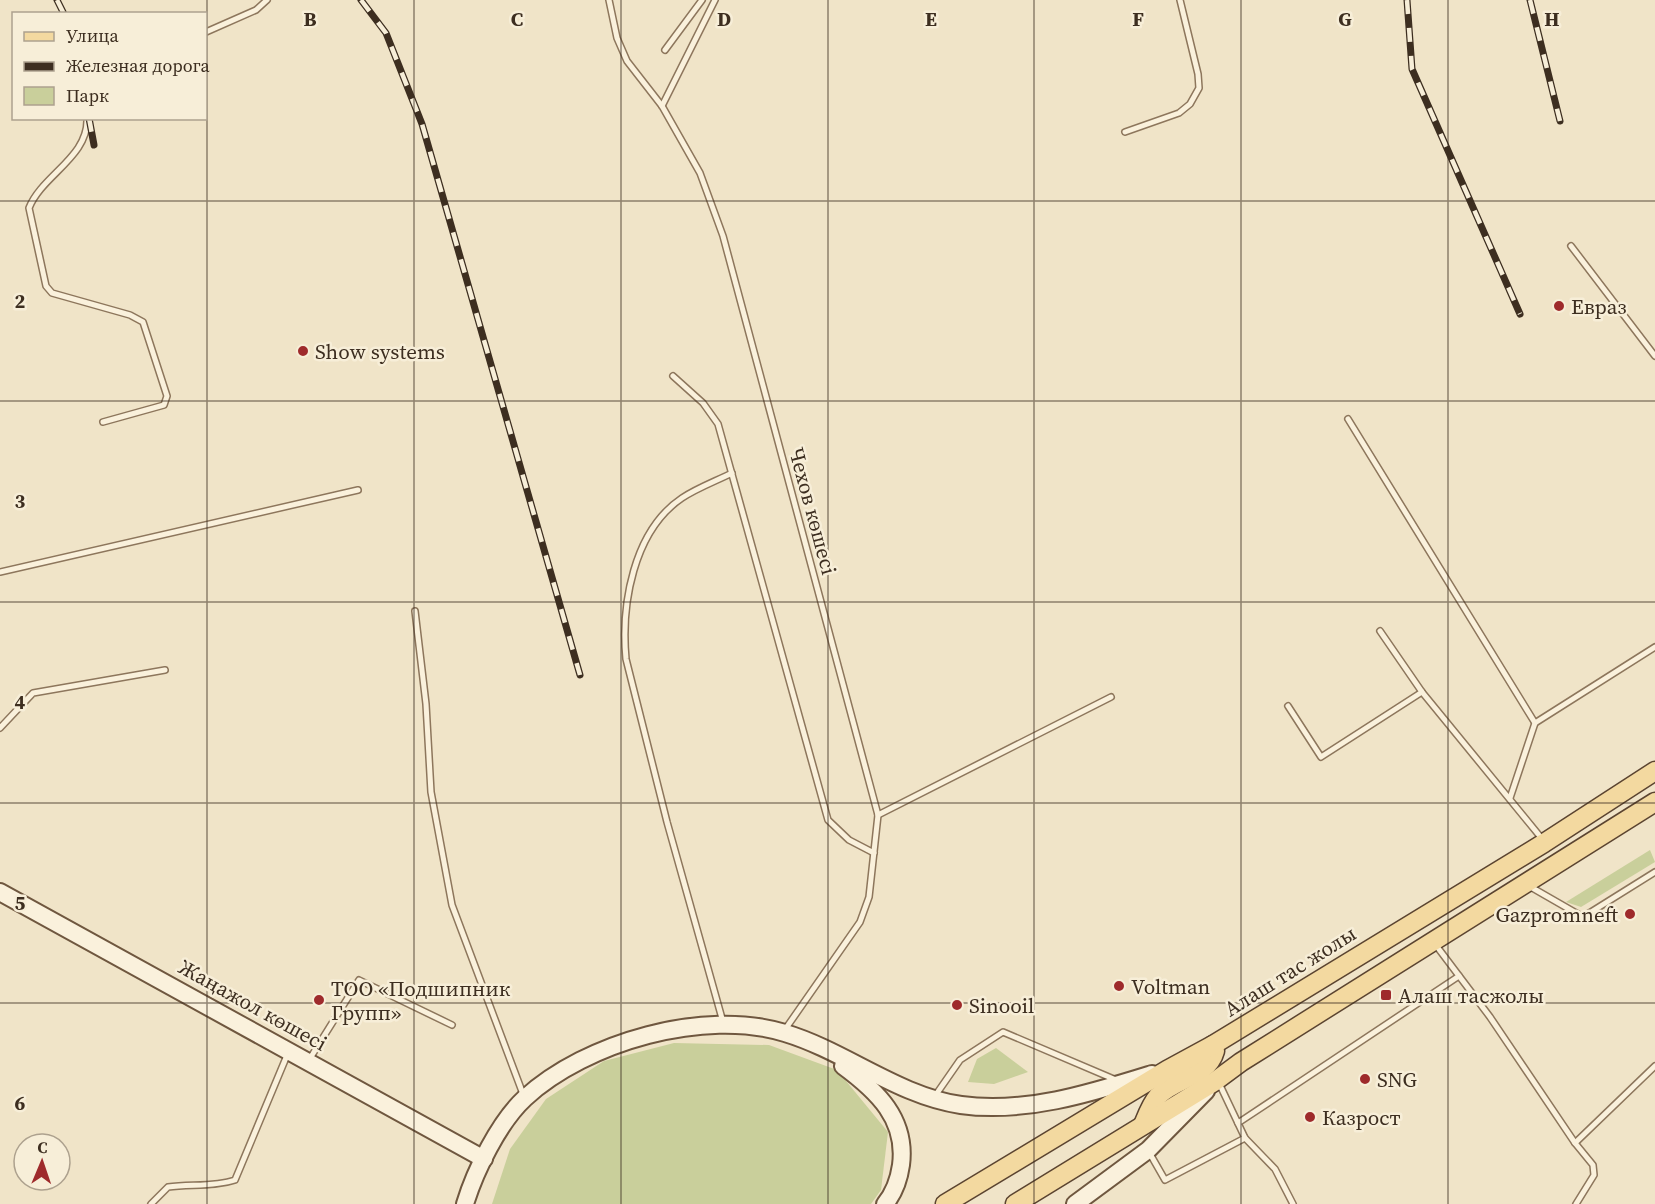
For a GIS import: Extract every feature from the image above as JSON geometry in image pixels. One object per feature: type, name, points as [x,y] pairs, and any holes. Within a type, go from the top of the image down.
[{"type":"main road","name":"Алаш тас жолы","points":[[945,1204],[1167,1070],[1213,1045],[1544,843],[1655,771]]},
{"type":"main road","points":[[1015,1204],[1216,1081],[1241,1062],[1434,943],[1655,802]]},
{"type":"main road","name":"Жаңажол көшесі","points":[[0,892],[484,1159]]},
{"type":"main road","points":[[1241,1062],[1236,1049],[1239,1044],[1332,985],[1344,974],[1347,962]]},
{"type":"main road","points":[[465,1204],[484,1159],[508,1120],[525,1099],[552,1078],[586,1060],[644,1036],[680,1028],[724,1023],[783,1032],[933,1098],[960,1105],[1019,1106],[1054,1101],[1167,1070]]},
{"type":"main road","points":[[813,1044],[862,1079],[879,1095],[892,1113],[903,1149],[900,1171],[892,1196],[885,1204]]},
{"type":"main road","points":[[1143,1125],[1152,1104],[1160,1094],[1208,1066],[1215,1051],[1213,1045]]},
{"type":"main road","points":[[1075,1204],[1094,1196],[1148,1150],[1216,1081]]},
{"type":"lane","points":[[207,32],[256,10],[267,0]]},
{"type":"lane","name":"Чехов көшесі","points":[[609,0],[617,38],[627,61],[662,106],[700,173],[723,236],[878,815],[869,897],[860,922],[783,1032]]},
{"type":"lane","points":[[665,50],[702,0]]},
{"type":"lane","points":[[662,106],[715,0]]},
{"type":"lane","points":[[1125,132],[1179,113],[1190,104],[1199,88],[1198,74],[1180,0]]},
{"type":"lane","points":[[87,120],[85,141],[35,195],[29,208],[45,286],[52,293],[130,315],[143,322],[167,396],[164,405],[104,422]]},
{"type":"lane","points":[[1571,246],[1655,356]]},
{"type":"lane","points":[[673,376],[703,403],[718,424],[828,820],[849,840],[874,853]]},
{"type":"lane","points":[[1348,419],[1535,723]]},
{"type":"lane","points":[[724,1023],[667,822],[626,658],[624,634],[627,603],[638,558],[652,532],[681,499],[732,473]]},
{"type":"lane","points":[[0,572],[358,490]]},
{"type":"lane","points":[[415,611],[426,704],[430,792],[452,905],[525,1099]]},
{"type":"lane","points":[[1380,631],[1422,692],[1510,798],[1544,843]]},
{"type":"lane","points":[[1510,798],[1535,723],[1655,647]]},
{"type":"lane","points":[[0,728],[33,693],[165,670]]},
{"type":"lane","points":[[1288,706],[1321,757],[1422,692]]},
{"type":"lane","points":[[878,815],[1111,697]]},
{"type":"lane","points":[[1525,884],[1583,917],[1655,872]]},
{"type":"lane","points":[[1434,943],[1490,1017],[1575,1143],[1588,1157],[1594,1175],[1576,1204]]},
{"type":"lane","points":[[1239,1123],[1459,976]]},
{"type":"lane","points":[[308,1061],[359,980],[452,1026]]},
{"type":"lane","points":[[933,1098],[960,1060],[1003,1032],[1123,1083]]},
{"type":"lane","points":[[151,1204],[168,1186],[199,1184],[218,1186],[235,1180],[289,1052]]},
{"type":"lane","points":[[1575,1143],[1655,1066]]},
{"type":"lane","points":[[1216,1081],[1245,1138],[1275,1169],[1293,1204]]},
{"type":"lane","points":[[1148,1150],[1165,1180],[1245,1138]]},
{"type":"green space","points":[[1650,850],[1655,862],[1581,907],[1566,902]]},
{"type":"green space","points":[[674,1043],[769,1045],[837,1070],[888,1132],[881,1190],[871,1204],[492,1204],[510,1149],[546,1099],[604,1061]]},
{"type":"green space","points":[[996,1048],[1028,1072],[994,1084],[968,1082],[977,1059]]},
{"type":"railway","points":[[57,0],[63,12]]},
{"type":"railway","points":[[361,0],[386,33],[422,124],[580,675]]},
{"type":"railway","points":[[1407,0],[1412,69],[1520,314]]},
{"type":"railway","points":[[1530,0],[1560,121]]},
{"type":"railway","points":[[89,120],[94,145]]},
{"type":"place","name":"Евраз","points":[[1559,306]]},
{"type":"place","name":"Show systems","points":[[303,351]]},
{"type":"place","name":"Gazpromneft","points":[[1630,914]]},
{"type":"place","name":"Voltman","points":[[1119,986]]},
{"type":"place","name":"Алаш тасжолы","points":[[1386,995]]},
{"type":"place","name":"ТОО «Подшипник Групп»","points":[[319,1000]]},
{"type":"place","name":"Sinooil","points":[[957,1005]]},
{"type":"place","name":"SNG","points":[[1365,1079]]},
{"type":"place","name":"Казрост","points":[[1310,1117]]}]
